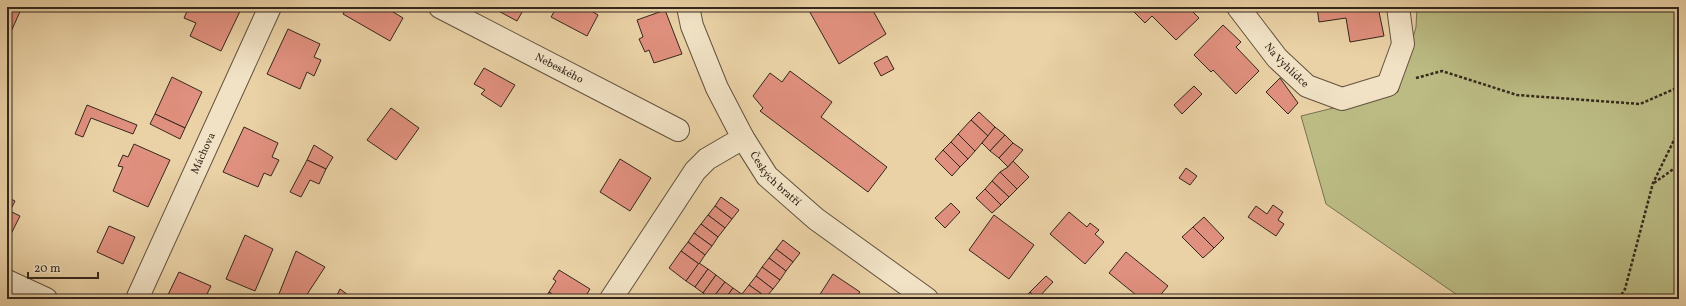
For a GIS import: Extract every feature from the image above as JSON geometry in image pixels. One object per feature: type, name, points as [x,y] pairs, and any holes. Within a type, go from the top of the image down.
[{"type":"street","name":"Máchova","points":[[137,299],[270,7]]},
{"type":"street","name":"Nebeského","points":[[440,7],[678,130]]},
{"type":"street","name":"Českých bratří","points":[[688,7],[692,26],[717,88],[743,138],[767,176],[816,219],[927,299]]},
{"type":"street","name":"Na Vyhlídce","points":[[1238,7],[1277,58],[1307,86],[1342,99],[1388,85]]},
{"type":"street","points":[[1388,85],[1403,44],[1398,7]]},
{"type":"street","points":[[611,299],[695,171],[707,159],[743,138]]},
{"type":"street","points":[[7,281],[46,299]]},
{"type":"path","points":[[1388,85],[1442,71],[1517,95],[1640,104],[1679,87]]},
{"type":"path","points":[[1619,299],[1625,289],[1653,183],[1679,130]]},
{"type":"path","points":[[1653,183],[1679,164]]},
{"type":"green space","points":[[1417,7],[1679,7],[1679,299],[1463,299],[1326,204],[1301,116],[1398,92],[1416,27]]},
{"type":"building","points":[[7,7],[22,7],[10,34],[7,33]]},
{"type":"building","points":[[189,7],[242,7],[221,51],[190,36],[196,23],[184,18]]},
{"type":"building","points":[[347,7],[385,7],[403,18],[390,41],[343,14]]},
{"type":"building","points":[[491,7],[525,7],[517,21]]},
{"type":"building","points":[[557,7],[585,7],[598,15],[587,36],[551,17]]},
{"type":"building","points":[[807,7],[871,7],[886,34],[839,64]]},
{"type":"building","points":[[1129,7],[1188,7],[1199,18],[1176,40],[1152,16],[1145,23]]},
{"type":"building","points":[[1317,7],[1378,7],[1384,36],[1350,42],[1346,18],[1319,22]]},
{"type":"building","points":[[665,10],[682,54],[654,63],[649,50],[645,52],[639,39],[643,37],[637,20]]},
{"type":"building","points":[[1223,25],[1241,42],[1236,47],[1259,71],[1236,94],[1213,70],[1211,72],[1194,55]]},
{"type":"building","points":[[288,29],[320,44],[314,57],[321,60],[314,76],[307,72],[300,89],[267,74]]},
{"type":"building","points":[[887,56],[894,69],[881,76],[874,63]]},
{"type":"building","points":[[484,68],[515,85],[501,107],[481,94],[485,90],[474,84]]},
{"type":"building","points":[[790,71],[832,102],[821,117],[887,167],[868,192],[760,111],[763,108],[753,96],[770,73],[782,82]]},
{"type":"building","points":[[172,77],[202,92],[185,128],[155,114]]},
{"type":"building","points":[[1280,78],[1298,103],[1288,114],[1266,92]]},
{"type":"building","points":[[1194,86],[1202,94],[1182,114],[1174,105]]},
{"type":"building","points":[[87,105],[137,125],[133,134],[91,118],[83,137],[75,134]]},
{"type":"building","points":[[391,108],[419,128],[396,160],[367,140]]},
{"type":"building","points":[[979,112],[995,127],[988,136],[971,120]]},
{"type":"building","points":[[155,114],[185,128],[180,139],[150,124]]},
{"type":"building","points":[[971,120],[988,136],[975,151],[958,134]]},
{"type":"building","points":[[244,127],[278,143],[272,157],[279,160],[271,176],[264,173],[258,187],[223,172]]},
{"type":"building","points":[[995,127],[1005,135],[990,151],[982,143]]},
{"type":"building","points":[[958,134],[975,151],[968,159],[951,142]]},
{"type":"building","points":[[1005,135],[1013,143],[999,158],[990,151]]},
{"type":"building","points":[[951,142],[968,159],[960,167],[943,150]]},
{"type":"building","points":[[1013,143],[1023,150],[1008,167],[999,158]]},
{"type":"building","points":[[134,144],[170,160],[148,207],[113,191],[123,167],[118,166],[123,155],[128,157]]},
{"type":"building","points":[[314,145],[333,157],[326,169],[307,160]]},
{"type":"building","points":[[943,150],[960,167],[952,176],[935,159]]},
{"type":"building","points":[[620,159],[651,178],[630,211],[600,192]]},
{"type":"building","points":[[307,160],[326,169],[319,184],[310,180],[301,197],[290,192]]},
{"type":"building","points":[[1013,161],[1029,177],[1017,189],[1000,172],[1008,167]]},
{"type":"building","points":[[1186,168],[1197,176],[1190,185],[1179,178]]},
{"type":"building","points":[[1000,172],[1017,189],[1009,197],[992,181]]},
{"type":"building","points":[[992,181],[1009,197],[1001,205],[985,189]]},
{"type":"building","points":[[985,189],[1001,205],[992,213],[976,198]]},
{"type":"building","points":[[7,197],[15,201],[10,211],[20,216],[7,242]]},
{"type":"building","points":[[721,197],[739,210],[732,219],[715,206]]},
{"type":"building","points":[[951,203],[960,212],[945,228],[935,218]]},
{"type":"building","points":[[1273,205],[1283,212],[1278,220],[1284,224],[1276,236],[1248,217],[1256,206],[1267,214]]},
{"type":"building","points":[[715,206],[732,219],[725,228],[708,215]]},
{"type":"building","points":[[1069,212],[1087,227],[1090,223],[1099,230],[1095,234],[1104,242],[1085,264],[1050,234]]},
{"type":"building","points":[[708,215],[725,228],[718,237],[701,224]]},
{"type":"building","points":[[994,215],[1034,245],[1009,279],[969,250]]},
{"type":"building","points":[[1204,217],[1224,238],[1214,248],[1193,227]]},
{"type":"building","points":[[701,224],[718,237],[712,246],[694,233]]},
{"type":"building","points":[[109,226],[135,237],[123,264],[97,252]]},
{"type":"building","points":[[1193,227],[1214,248],[1203,258],[1182,237]]},
{"type":"building","points":[[694,233],[712,246],[705,255],[688,242]]},
{"type":"building","points":[[245,235],[273,249],[255,291],[226,279]]},
{"type":"building","points":[[783,240],[800,253],[793,262],[776,249]]},
{"type":"building","points":[[688,242],[705,255],[699,264],[681,251]]},
{"type":"building","points":[[776,249],[793,262],[786,271],[769,258]]},
{"type":"building","points":[[296,251],[325,267],[304,299],[277,299]]},
{"type":"building","points":[[681,251],[699,264],[686,281],[669,268]]},
{"type":"building","points":[[1126,252],[1168,286],[1157,299],[1141,299],[1109,273]]},
{"type":"building","points":[[769,258],[786,271],[780,280],[762,267]]},
{"type":"building","points":[[699,263],[708,269],[695,287],[686,281]]},
{"type":"building","points":[[762,267],[780,280],[773,289],[756,276]]},
{"type":"building","points":[[708,269],[716,275],[703,293],[695,287]]},
{"type":"building","points":[[559,270],[590,289],[584,299],[559,299],[549,292],[556,281],[553,279]]},
{"type":"building","points":[[179,272],[211,286],[205,298],[206,299],[166,299]]},
{"type":"building","points":[[833,274],[860,292],[855,299],[817,299]]},
{"type":"building","points":[[716,275],[725,282],[712,299],[703,293]]},
{"type":"building","points":[[756,276],[773,289],[766,297],[749,285]]},
{"type":"building","points":[[1046,276],[1053,282],[1037,299],[1030,292]]},
{"type":"building","points":[[725,282],[733,288],[725,299],[712,299]]},
{"type":"building","points":[[749,285],[766,297],[765,299],[744,299],[746,297],[742,294]]},
{"type":"building","points":[[733,288],[746,297],[744,299],[725,299]]},
{"type":"building","points":[[340,289],[348,295],[346,299],[335,299]]},
{"type":"building","points":[[549,292],[559,299],[544,299]]},
{"type":"building","points":[[1030,292],[1037,299],[1023,299]]}]
